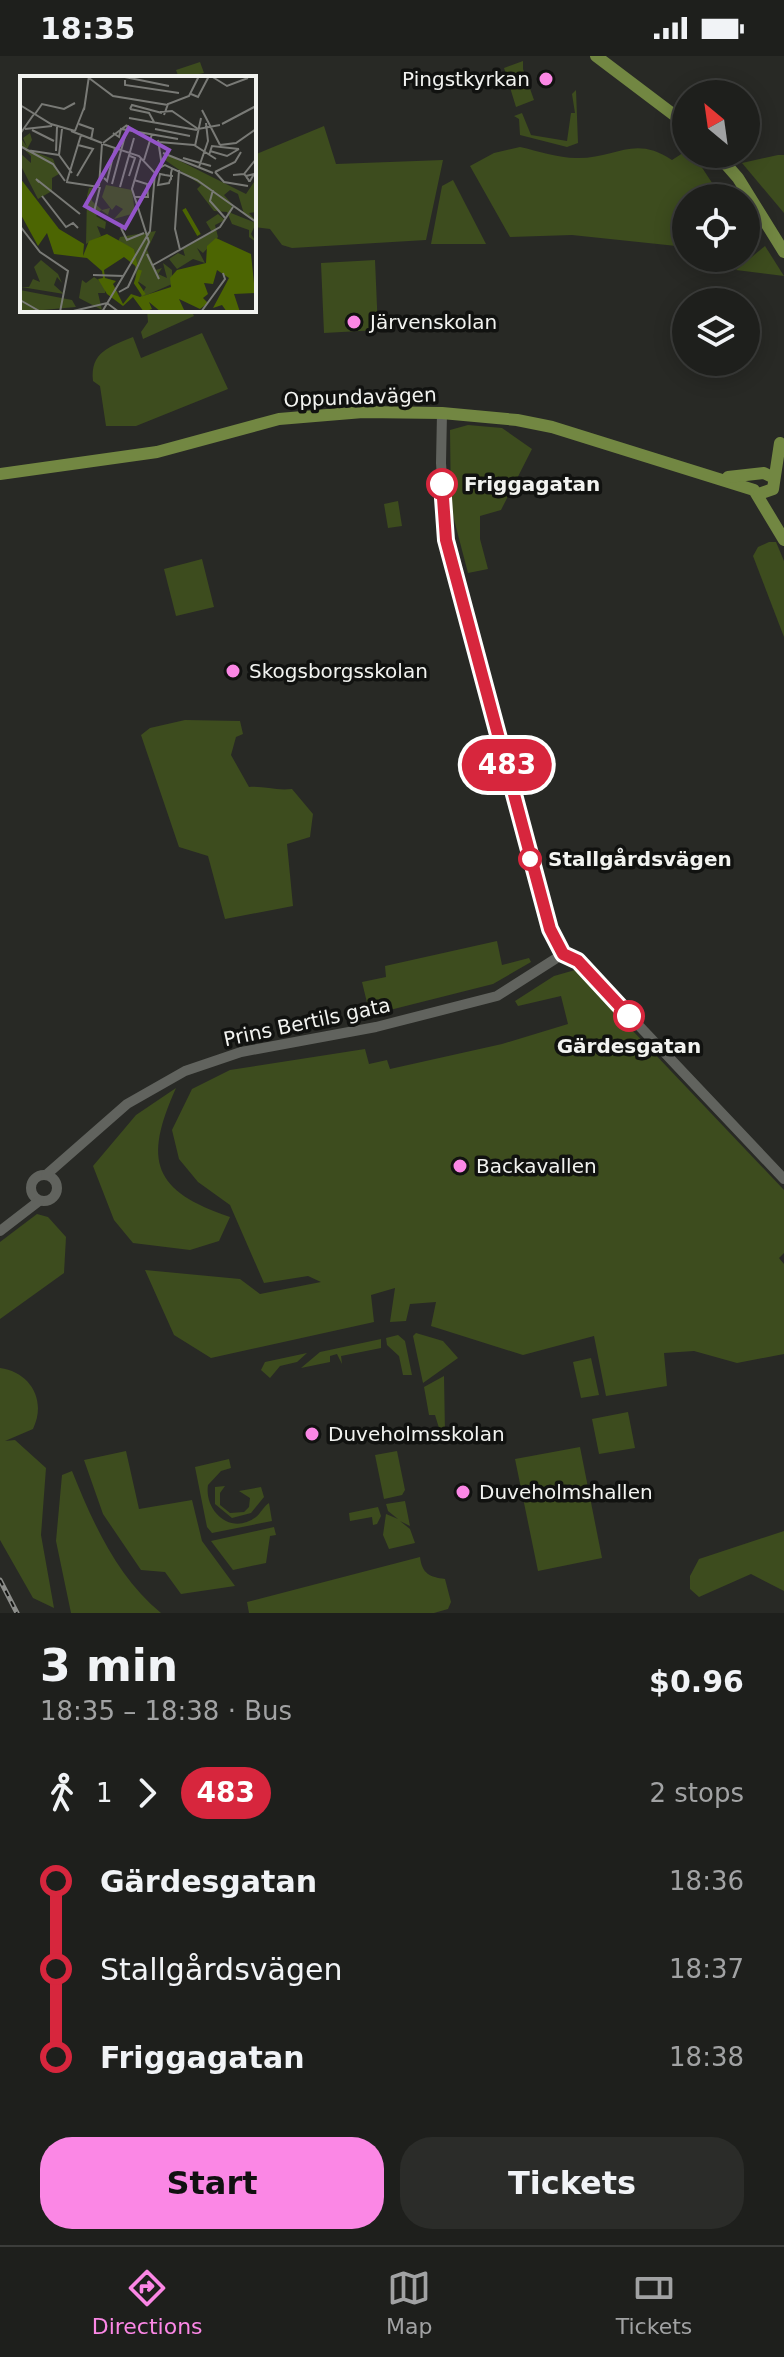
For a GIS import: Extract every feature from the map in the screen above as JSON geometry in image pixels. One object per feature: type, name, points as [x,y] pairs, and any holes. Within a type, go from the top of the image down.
[{"type":"main road","points":[[596,56],[672,113]]},
{"type":"main road","points":[[729,168],[784,252]]},
{"type":"main road","name":"Oppundavägen","points":[[0,474],[157,452],[279,419],[363,412],[442,413],[527,421],[719,476],[761,492]]},
{"type":"main road","points":[[782,439],[758,474],[761,492],[784,540]]},
{"type":"main road","points":[[761,492],[774,478],[782,439]]},
{"type":"main road","name":"Oppundavägen","points":[[719,476],[758,474],[774,478]]},
{"type":"street","points":[[442,413],[446,540],[550,929],[563,954],[578,961],[784,1179]]},
{"type":"street","name":"Prins Bertils gata","points":[[46,1175],[127,1104],[185,1071],[241,1052],[376,1027],[497,996],[563,954]]},
{"type":"street","name":"Prins Bertils gata","points":[[56,1184],[73,1154]]},
{"type":"street","points":[[0,1231],[39,1201],[53,1198],[56,1184],[46,1175],[34,1178],[17,1217]]},
{"type":"street","points":[[30,1190],[39,1201]]},
{"type":"green space","points":[[523,61],[534,100],[516,107],[504,68]]},
{"type":"green space","points":[[200,62],[204,73],[178,76],[176,70]]},
{"type":"green space","points":[[576,90],[578,143],[567,147],[520,135],[519,119],[514,116],[522,113],[531,135],[567,141],[571,113],[575,113],[572,94]]},
{"type":"green space","points":[[324,126],[336,164],[443,160],[426,240],[292,248],[282,245],[270,229],[256,227],[256,154]]},
{"type":"green space","points":[[520,147],[576,158],[646,149],[672,160],[672,168],[702,168],[713,184],[672,184],[672,246],[572,235],[510,237],[470,166],[494,153]]},
{"type":"green space","points":[[784,155],[784,213],[746,168],[760,168],[760,159]]},
{"type":"green space","points":[[453,180],[486,244],[431,244],[442,186]]},
{"type":"green space","points":[[765,246],[784,276],[752,272],[760,272],[760,250]]},
{"type":"green space","points":[[375,260],[378,330],[324,333],[321,263]]},
{"type":"green space","points":[[147,312],[192,312],[194,316],[143,339],[141,332],[148,322]]},
{"type":"green space","points":[[202,333],[228,389],[136,426],[106,426],[100,386],[93,381],[95,363],[103,352],[133,337],[141,358]]},
{"type":"green space","points":[[468,425],[502,428],[532,449],[501,510],[480,516],[480,539],[488,569],[468,573],[451,508],[450,430]]},
{"type":"green space","points":[[398,501],[402,526],[388,528],[384,504]]},
{"type":"green space","points":[[776,542],[784,561],[784,637],[753,556],[758,547]]},
{"type":"green space","points":[[202,559],[214,607],[176,616],[164,569]]},
{"type":"green space","points":[[185,720],[240,721],[243,734],[236,737],[231,755],[249,787],[292,789],[313,814],[310,837],[287,844],[293,906],[225,919],[208,856],[179,847],[141,735],[150,728]]},
{"type":"green space","points":[[497,941],[502,965],[529,958],[531,962],[493,984],[370,1015],[362,982],[386,977],[385,966]]},
{"type":"green space","name":"Backavallen","points":[[575,970],[784,1190],[784,1253],[779,1258],[784,1264],[784,1354],[737,1363],[694,1351],[664,1353],[667,1386],[606,1396],[594,1336],[523,1355],[431,1326],[436,1302],[410,1304],[406,1321],[390,1322],[395,1288],[371,1295],[374,1322],[211,1358],[174,1335],[145,1270],[240,1279],[260,1294],[321,1282],[308,1276],[264,1283],[230,1205],[198,1182],[179,1159],[172,1130],[192,1089],[230,1070],[365,1049],[369,1064],[387,1060],[390,1069],[502,1044],[568,1024],[561,996],[518,1006],[515,1001],[554,976]]},
{"type":"green space","points":[[176,1088],[160,1135],[158,1154],[162,1170],[170,1184],[184,1196],[230,1217],[219,1241],[190,1250],[133,1243],[114,1220],[93,1166],[136,1115]]},
{"type":"green space","points":[[37,1214],[48,1217],[66,1237],[64,1273],[0,1319],[0,1242]]},
{"type":"green space","points":[[416,1333],[443,1341],[458,1358],[423,1383],[413,1336]]},
{"type":"green space","points":[[398,1335],[405,1341],[412,1375],[403,1375],[399,1356],[387,1345],[386,1338]]},
{"type":"green space","points":[[381,1339],[381,1348],[341,1356],[342,1364],[337,1354],[330,1356],[330,1362],[301,1368],[320,1352]]},
{"type":"green space","points":[[307,1353],[297,1362],[280,1366],[270,1378],[261,1370],[265,1362]]},
{"type":"green space","points":[[591,1358],[599,1395],[581,1398],[573,1362]]},
{"type":"green space","points":[[0,1368],[20,1375],[37,1398],[37,1418],[33,1429],[5,1441],[15,1440],[46,1468],[41,1535],[54,1608],[33,1598],[0,1540]]},
{"type":"green space","points":[[444,1376],[445,1433],[435,1435],[432,1431],[439,1428],[435,1415],[429,1415],[424,1387]]},
{"type":"green space","points":[[628,1412],[635,1448],[599,1454],[592,1419]]},
{"type":"green space","points":[[580,1447],[602,1558],[538,1571],[515,1459]]},
{"type":"green space","points":[[126,1451],[139,1509],[192,1500],[202,1541],[235,1586],[181,1594],[165,1572],[141,1570],[103,1514],[84,1460]]},
{"type":"green space","points":[[397,1451],[405,1490],[402,1495],[384,1499],[375,1455]]},
{"type":"green space","points":[[229,1459],[231,1468],[221,1471],[208,1485],[210,1504],[215,1512],[237,1524],[256,1517],[269,1503],[272,1521],[212,1533],[207,1527],[195,1467]]},
{"type":"green space","points":[[72,1471],[98,1529],[119,1566],[145,1599],[161,1613],[71,1613],[56,1541],[62,1475]]},
{"type":"green space","points":[[225,1486],[220,1493],[220,1505],[230,1513],[244,1512],[249,1507],[250,1498],[239,1491],[261,1487],[264,1497],[251,1513],[232,1518],[215,1504],[215,1487]]},
{"type":"green space","points":[[405,1501],[410,1526],[400,1521],[410,1529],[415,1543],[389,1549],[383,1535],[386,1514],[398,1519],[388,1511],[386,1504]]},
{"type":"green space","points":[[378,1507],[381,1516],[377,1524],[373,1525],[372,1517],[350,1521],[349,1513]]},
{"type":"green space","points":[[274,1527],[276,1535],[270,1536],[266,1563],[233,1570],[211,1541]]},
{"type":"green space","points":[[784,1531],[784,1591],[751,1574],[699,1597],[690,1589],[690,1576],[699,1559]]},
{"type":"green space","points":[[420,1557],[428,1574],[445,1579],[451,1602],[448,1609],[434,1613],[249,1613],[247,1602]]},
{"type":"railway","points":[[0,1580],[17,1613]]},
{"type":"bus line","name":"483","points":[[442,484],[446,540],[550,929],[563,954],[578,961],[629,1016]]},
{"type":"place","name":"Pingstkyrkan","points":[[546,79]]},
{"type":"place","name":"Järvenskolan","points":[[354,322]]},
{"type":"place","name":"Friggagatan","points":[[442,484]]},
{"type":"place","name":"Skogsborgsskolan","points":[[233,671]]},
{"type":"place","name":"Stallgårdsvägen","points":[[530,859]]},
{"type":"place","name":"Gärdesgatan","points":[[629,1016]]},
{"type":"place","name":"Backavallen","points":[[460,1166]]},
{"type":"place","name":"Duveholmsskolan","points":[[312,1434]]},
{"type":"place","name":"Duveholmshallen","points":[[463,1492]]}]
